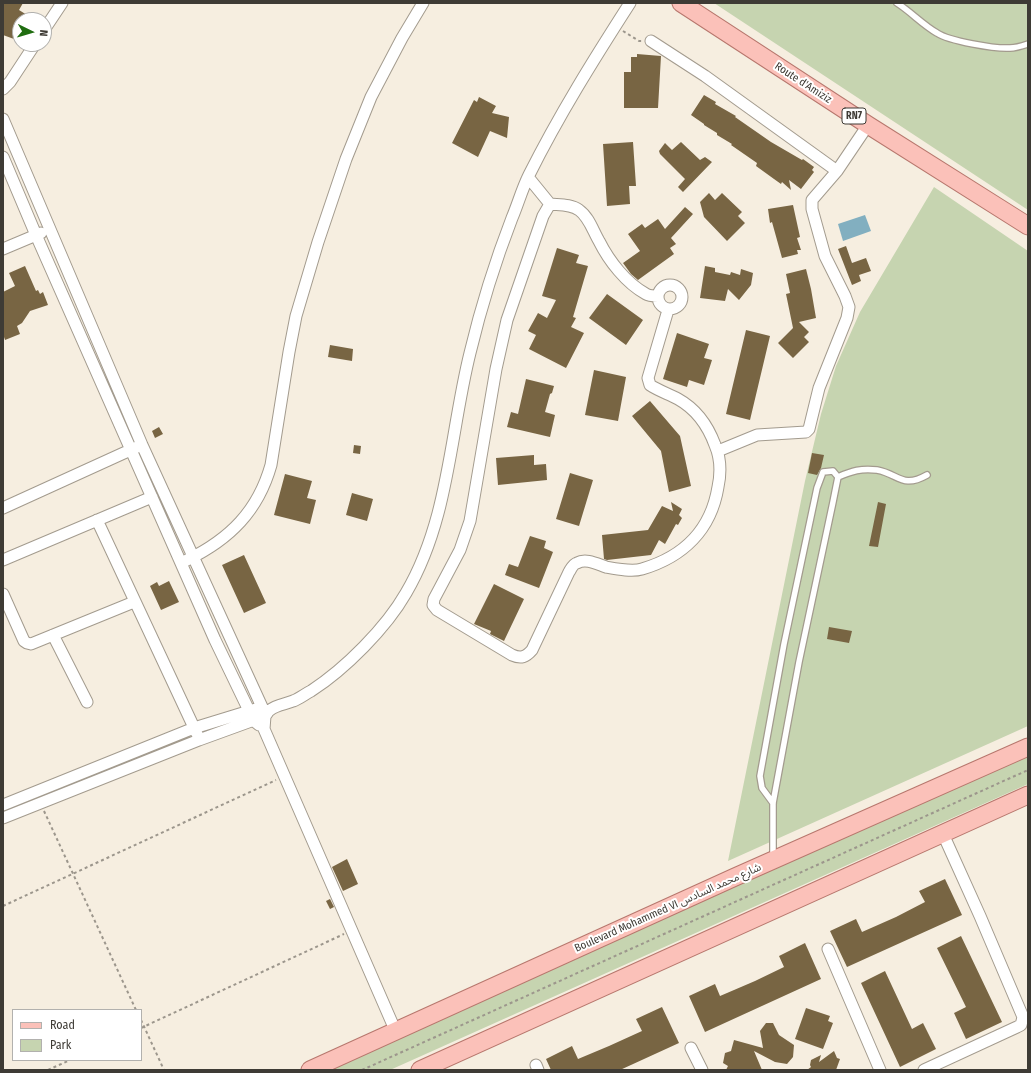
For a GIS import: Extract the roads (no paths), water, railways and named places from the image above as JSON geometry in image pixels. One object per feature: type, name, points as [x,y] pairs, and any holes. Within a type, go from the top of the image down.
[{"type":"main road","name":"Route d'Amiziz","points":[[681,3],[868,125],[1028,226]]},
{"type":"main road","name":"Boulevard Mohammed VI شارع محمد السادس","points":[[310,1070],[1028,747]]},
{"type":"main road","points":[[420,1070],[1028,795]]},
{"type":"street","points":[[52,18],[62,3]]},
{"type":"street","points":[[182,563],[220,540],[245,518],[254,506],[267,480],[271,465],[285,374],[295,323],[318,242],[346,158],[371,97],[402,38],[423,3]]},
{"type":"street","points":[[3,805],[194,728],[249,711],[266,711],[294,701],[329,678],[348,662],[390,617],[406,594],[423,560],[441,504],[470,352],[481,310],[502,246],[528,178],[575,89],[630,3]]},
{"type":"street","points":[[650,41],[705,76],[837,171]]},
{"type":"street","points":[[3,89],[10,82],[30,52]]},
{"type":"street","points":[[3,119],[142,445],[266,711],[264,729]]},
{"type":"street","points":[[718,451],[757,435],[806,432],[809,429],[819,388],[847,318],[848,307],[845,296],[825,256],[812,209],[812,200],[837,171],[868,125]]},
{"type":"street","points":[[3,157],[215,640],[254,721],[264,729],[396,1032]]},
{"type":"street","points":[[528,178],[550,204],[570,206],[579,210],[586,216],[612,262],[628,280],[647,295],[658,296]]},
{"type":"street","points":[[550,204],[543,216],[507,320],[496,369],[470,521],[460,550],[434,599],[433,605],[437,610],[512,656],[523,658],[532,650],[569,572],[575,563],[581,561],[589,562],[626,570],[640,570],[657,564],[670,558],[689,544],[703,527],[716,502],[720,466],[718,451],[711,435],[702,420],[693,410],[678,399],[650,386],[648,382],[668,310]]},
{"type":"street","points":[[3,249],[49,229]]},
{"type":"street","points":[[671,285],[681,292],[682,299],[679,305],[668,310],[662,307],[659,303],[658,296],[660,290],[664,286],[671,285]]},
{"type":"street","points":[[3,508],[142,445]]},
{"type":"street","points":[[3,560],[152,497]]},
{"type":"street","points":[[97,520],[199,740]]},
{"type":"street","points":[[3,594],[24,640],[31,644],[134,602]]},
{"type":"street","points":[[53,635],[87,702]]},
{"type":"street","points":[[3,818],[199,740],[254,721],[266,711]]},
{"type":"street","points":[[924,1070],[1017,1027],[1021,1025],[1023,1021],[1023,1017],[980,916],[943,834]]},
{"type":"street","points":[[828,949],[880,1070]]},
{"type":"street","points":[[691,1048],[702,1070]]},
{"type":"lane","points":[[897,3],[927,26],[943,36],[959,41],[997,48],[1009,48],[1028,44]]},
{"type":"lane","points":[[838,477],[854,470],[877,470],[908,482],[918,480],[926,476]]},
{"type":"lane","points":[[774,803],[762,788],[760,776],[784,644],[817,488],[823,472],[833,471],[838,477]]},
{"type":"lane","points":[[773,861],[774,803],[799,662],[824,550],[838,477]]},
{"type":"lane","points":[[36,791],[40,802]]},
{"type":"water","points":[[865,215],[871,231],[843,241],[838,224]]}]
